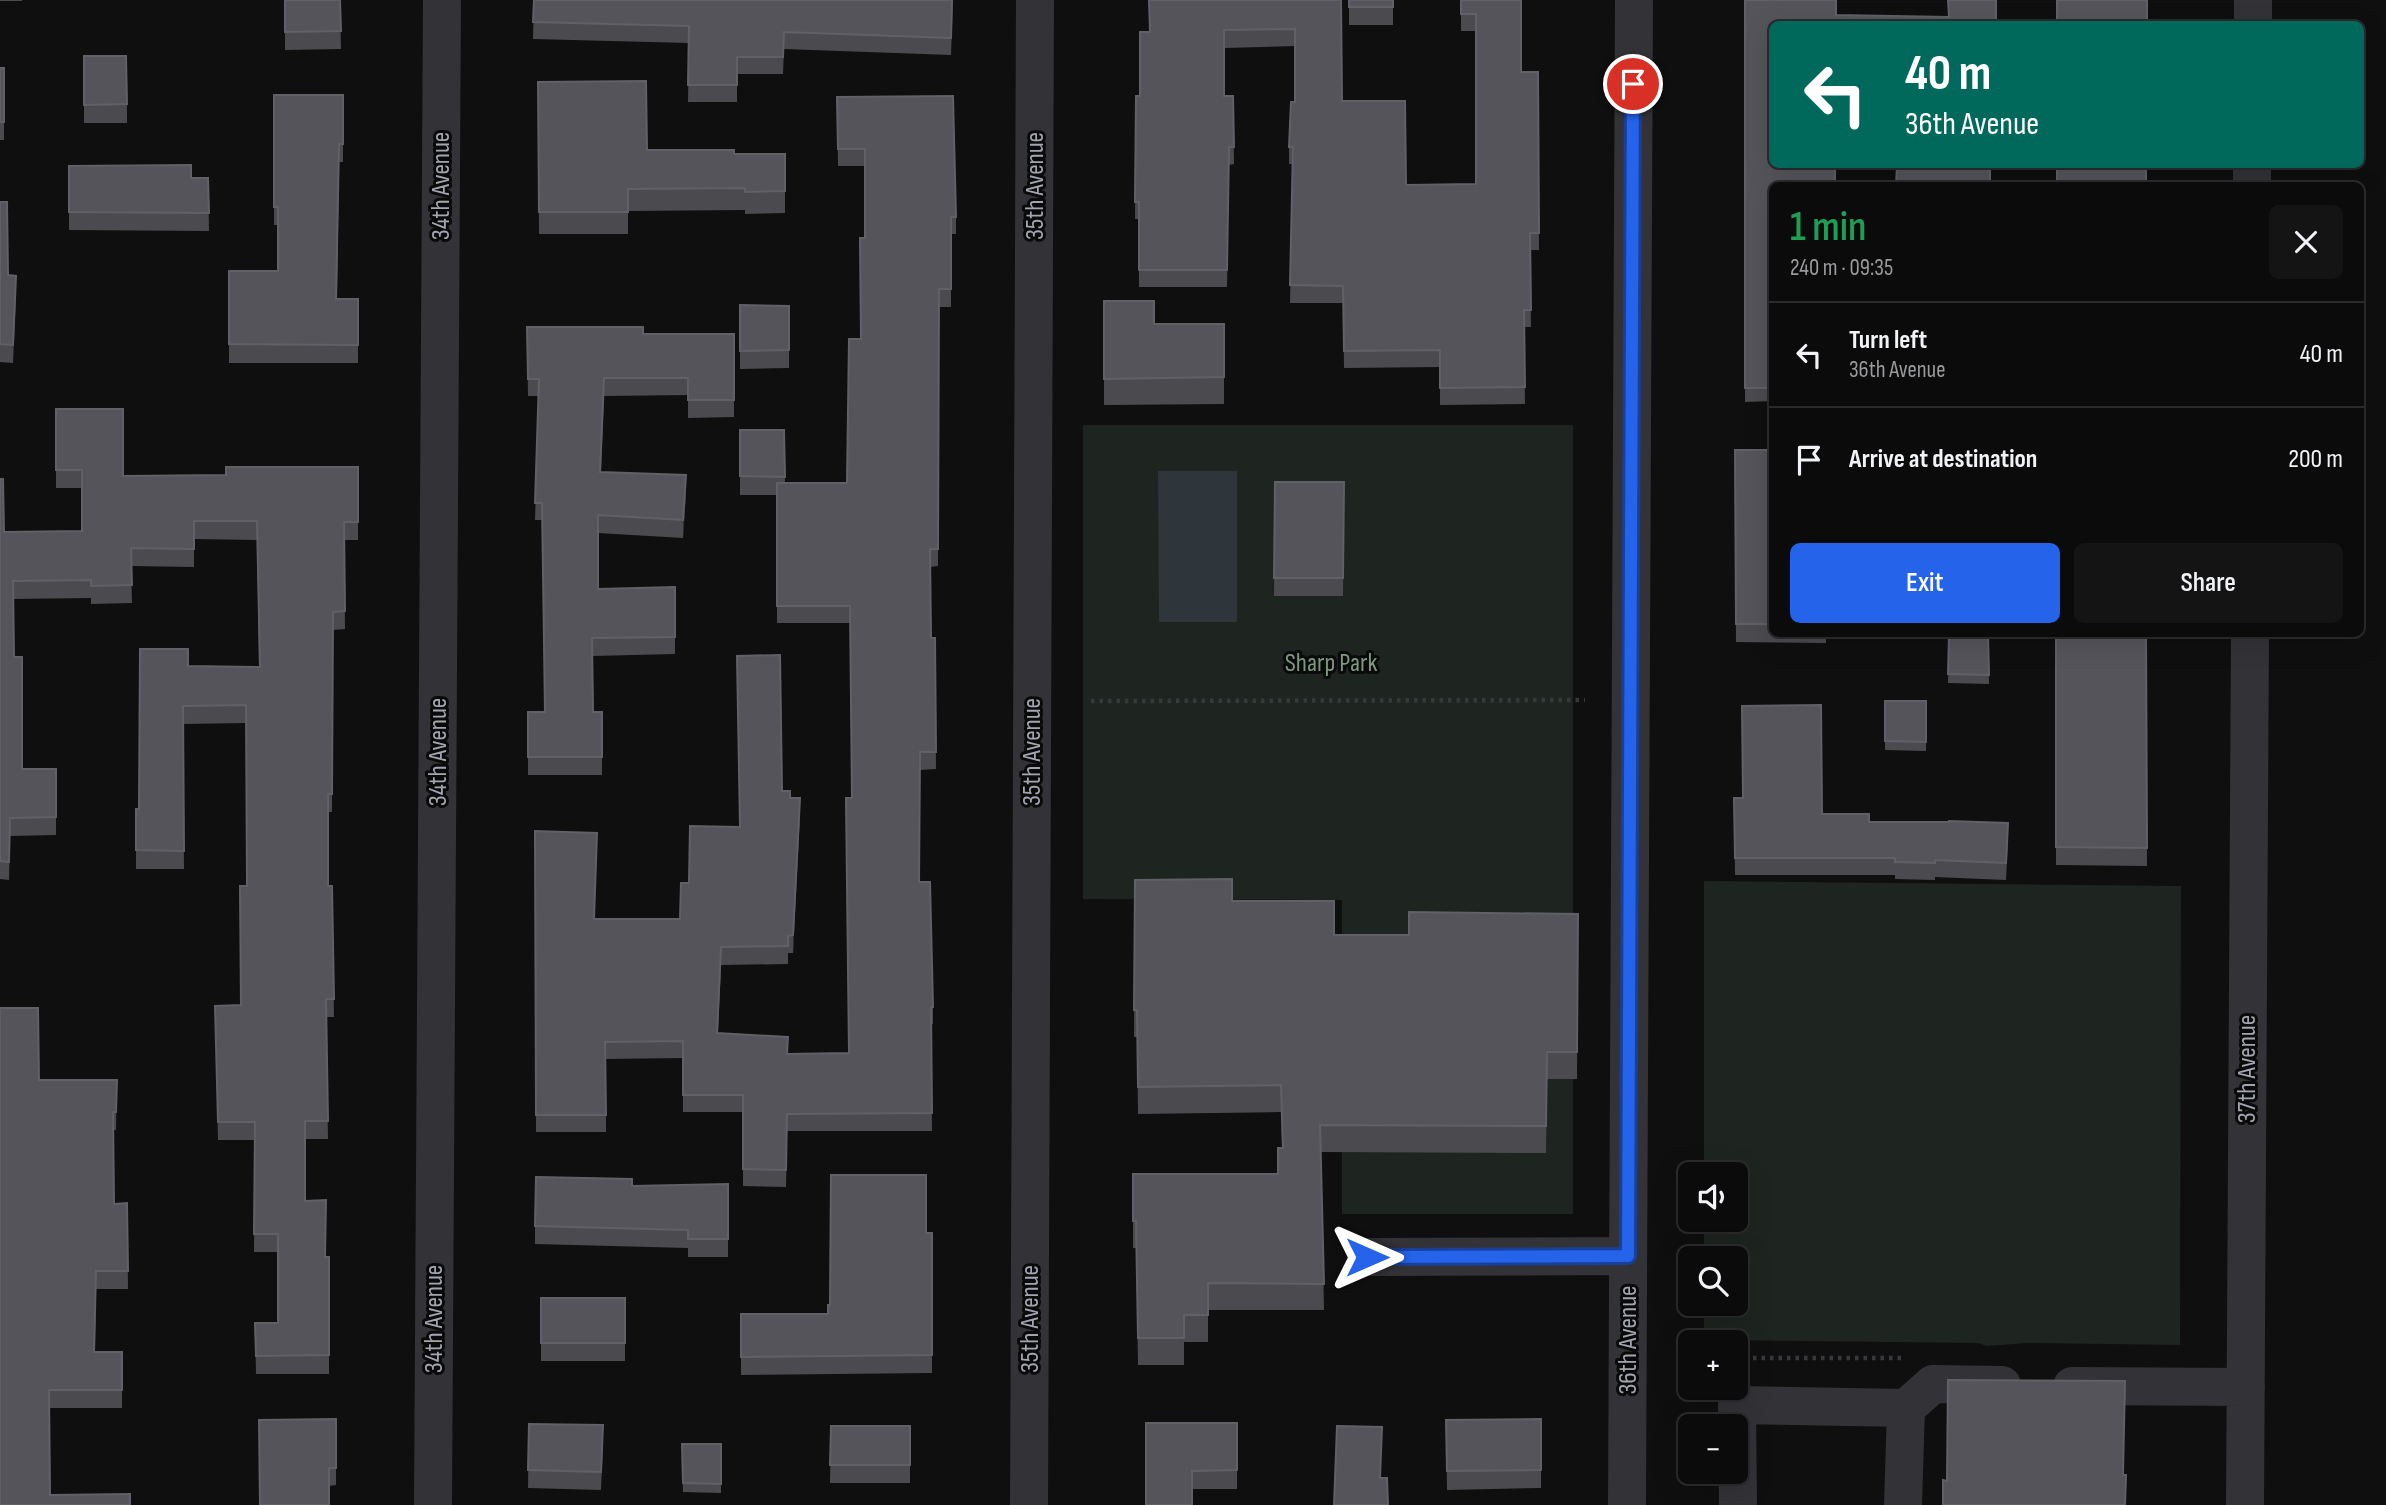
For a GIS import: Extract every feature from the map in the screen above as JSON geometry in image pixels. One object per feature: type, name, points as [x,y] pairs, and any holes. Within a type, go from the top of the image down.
[{"type":"street","name":"34th Avenue","points":[[433,1505],[442,0]]},
{"type":"street","name":"35th Avenue","points":[[1029,1505],[1035,0]]},
{"type":"street","name":"36th Avenue","points":[[1627,1505],[1634,0]]},
{"type":"street","points":[[2253,0],[2253,21]]},
{"type":"street","name":"37th Avenue","points":[[2245,1505],[2250,637]]},
{"type":"street","points":[[1367,1257],[1628,1256]]},
{"type":"street","points":[[1738,1505],[1737,1405],[1906,1408],[1933,1384],[2246,1387]]},
{"type":"street","points":[[1903,1505],[1906,1408]]},
{"type":"path","points":[[1091,701],[1585,700]]},
{"type":"green space","name":"Sharp Park","points":[[1083,425],[1573,425],[1573,1214],[1342,1214],[1342,900],[1083,899]]},
{"type":"green space","points":[[1704,881],[2181,886],[2180,1345],[2028,1343],[1987,1346],[1978,1343],[1748,1340],[1748,1330],[1704,1330],[1704,1316],[1748,1316],[1748,1246],[1704,1246],[1704,1232],[1748,1232],[1748,1162],[1704,1162]]},
{"type":"shaded area","points":[[1158,471],[1237,471],[1237,622],[1159,622]]},
{"type":"building","points":[[285,0],[340,0],[341,31],[285,32]]},
{"type":"building","points":[[534,0],[952,0],[951,38],[784,32],[783,57],[737,57],[737,85],[688,85],[689,26],[533,22]]},
{"type":"building","points":[[1149,0],[1341,0],[1342,101],[1405,101],[1406,185],[1476,184],[1476,14],[1461,14],[1461,0],[1521,0],[1521,72],[1538,72],[1539,233],[1530,233],[1531,310],[1524,310],[1525,387],[1440,388],[1440,350],[1344,351],[1343,286],[1290,285],[1293,147],[1289,147],[1291,102],[1295,102],[1295,29],[1224,30],[1224,96],[1233,96],[1234,147],[1229,147],[1227,270],[1139,270],[1139,202],[1135,202],[1136,96],[1140,96],[1140,32],[1150,32]]},
{"type":"building","points":[[1349,0],[1393,0],[1393,7],[1349,7]]},
{"type":"building","points":[[1745,0],[1836,0],[1836,15],[1949,17],[1948,0],[1996,0],[1996,21],[1769,21],[1769,168],[1835,168],[1835,182],[1769,182],[1769,388],[1745,388]]},
{"type":"building","points":[[2057,0],[2147,0],[2147,21],[2057,21]]},
{"type":"building","points":[[84,56],[126,56],[127,104],[84,105]]},
{"type":"building","points":[[0,68],[4,68],[4,122],[0,122]]},
{"type":"building","points":[[646,81],[647,150],[734,150],[734,154],[785,154],[785,191],[745,192],[745,188],[628,189],[628,212],[539,212],[538,82]]},
{"type":"building","points":[[274,95],[343,95],[343,144],[339,144],[336,299],[358,299],[358,345],[229,344],[229,271],[278,271],[278,207],[274,207]]},
{"type":"building","points":[[953,96],[956,217],[951,217],[951,289],[939,289],[938,549],[930,549],[931,638],[935,638],[936,752],[920,752],[919,882],[930,882],[932,1113],[787,1114],[786,1170],[743,1169],[743,1095],[683,1095],[683,1041],[605,1042],[606,1115],[536,1115],[535,831],[597,833],[594,919],[680,919],[681,883],[689,883],[690,826],[740,827],[737,656],[780,655],[782,791],[790,791],[790,798],[800,798],[793,935],[788,936],[788,946],[721,947],[717,1033],[788,1037],[787,1054],[849,1053],[846,798],[852,798],[850,606],[777,606],[777,483],[847,483],[849,339],[861,339],[860,238],[865,238],[865,149],[838,149],[837,97]]},
{"type":"building","points":[[191,165],[191,178],[208,178],[209,213],[69,212],[69,166]]},
{"type":"building","points":[[1897,168],[1990,168],[1990,182],[1896,182]]},
{"type":"building","points":[[2057,168],[2146,168],[2146,182],[2057,182]]},
{"type":"building","points":[[0,202],[7,202],[8,275],[16,276],[13,345],[0,344]]},
{"type":"building","points":[[1104,301],[1154,301],[1154,324],[1224,324],[1224,377],[1104,379]]},
{"type":"building","points":[[740,305],[789,306],[789,350],[740,351]]},
{"type":"building","points":[[527,327],[643,327],[643,334],[734,334],[734,400],[688,400],[688,378],[604,378],[600,472],[686,475],[683,520],[598,515],[598,589],[675,587],[675,637],[592,638],[593,712],[602,712],[602,757],[528,757],[528,712],[545,712],[542,503],[535,503],[539,379],[528,379]]},
{"type":"building","points":[[56,409],[123,409],[123,476],[226,475],[226,467],[358,467],[358,522],[344,522],[345,611],[333,612],[332,794],[328,794],[328,886],[332,886],[334,999],[326,999],[328,1121],[305,1121],[305,1201],[326,1200],[325,1257],[329,1257],[329,1355],[256,1356],[255,1323],[278,1323],[278,1234],[254,1234],[255,1122],[218,1122],[215,1006],[241,1005],[240,886],[247,886],[246,705],[183,706],[184,851],[136,850],[136,809],[139,809],[140,649],[188,649],[188,666],[260,667],[257,521],[194,521],[194,549],[131,548],[132,585],[91,586],[91,580],[13,581],[14,657],[22,657],[22,769],[56,769],[56,817],[10,818],[9,862],[0,861],[0,479],[3,479],[4,532],[82,531],[82,470],[56,470]]},
{"type":"building","points":[[740,430],[784,430],[785,477],[740,476]]},
{"type":"building","points":[[1735,450],[1769,450],[1769,624],[1736,624]]},
{"type":"building","points":[[1275,482],[1344,482],[1343,578],[1274,578]]},
{"type":"building","points":[[1949,637],[1988,637],[1989,675],[1948,674]]},
{"type":"building","points":[[2056,637],[2146,637],[2147,848],[2056,847]]},
{"type":"building","points":[[1885,701],[1926,701],[1926,742],[1885,741]]},
{"type":"building","points":[[1821,705],[1822,814],[1869,814],[1869,822],[2008,823],[2006,863],[1935,860],[1935,863],[1895,862],[1895,858],[1735,858],[1734,798],[1743,798],[1742,706]]},
{"type":"building","points":[[1232,879],[1232,901],[1334,901],[1334,935],[1409,935],[1409,912],[1578,914],[1577,1052],[1547,1052],[1546,1126],[1320,1125],[1324,1284],[1208,1283],[1208,1315],[1184,1315],[1184,1338],[1138,1338],[1133,1174],[1278,1174],[1278,1148],[1283,1148],[1281,1085],[1138,1087],[1137,1010],[1134,1010],[1135,880]]},
{"type":"building","points":[[0,1008],[38,1008],[39,1080],[117,1080],[116,1112],[113,1112],[114,1204],[127,1203],[128,1271],[96,1271],[94,1352],[122,1352],[122,1390],[49,1390],[50,1495],[130,1494],[130,1505],[0,1505]]},
{"type":"building","points":[[831,1175],[926,1175],[926,1233],[932,1233],[932,1355],[741,1357],[741,1314],[828,1314]]},
{"type":"building","points":[[536,1177],[632,1179],[632,1186],[728,1184],[728,1239],[688,1239],[688,1230],[535,1226]]},
{"type":"building","points":[[541,1298],[625,1298],[625,1343],[541,1343]]},
{"type":"building","points":[[1948,1380],[2125,1381],[2125,1505],[1943,1505],[1943,1480],[1947,1481]]},
{"type":"building","points":[[336,1419],[336,1468],[329,1468],[329,1505],[260,1505],[259,1420]]},
{"type":"building","points":[[1541,1419],[1541,1470],[1447,1471],[1446,1420]]},
{"type":"building","points":[[1146,1423],[1237,1423],[1237,1470],[1192,1471],[1192,1505],[1146,1505]]},
{"type":"building","points":[[529,1424],[603,1425],[601,1472],[528,1470]]},
{"type":"building","points":[[831,1426],[910,1426],[910,1465],[830,1465]]},
{"type":"building","points":[[1337,1426],[1382,1427],[1380,1478],[1387,1478],[1388,1505],[1334,1505]]},
{"type":"building","points":[[682,1444],[721,1444],[721,1484],[683,1483]]},
{"type":"route","points":[[1367,1257],[1628,1256],[1633,84]]}]
